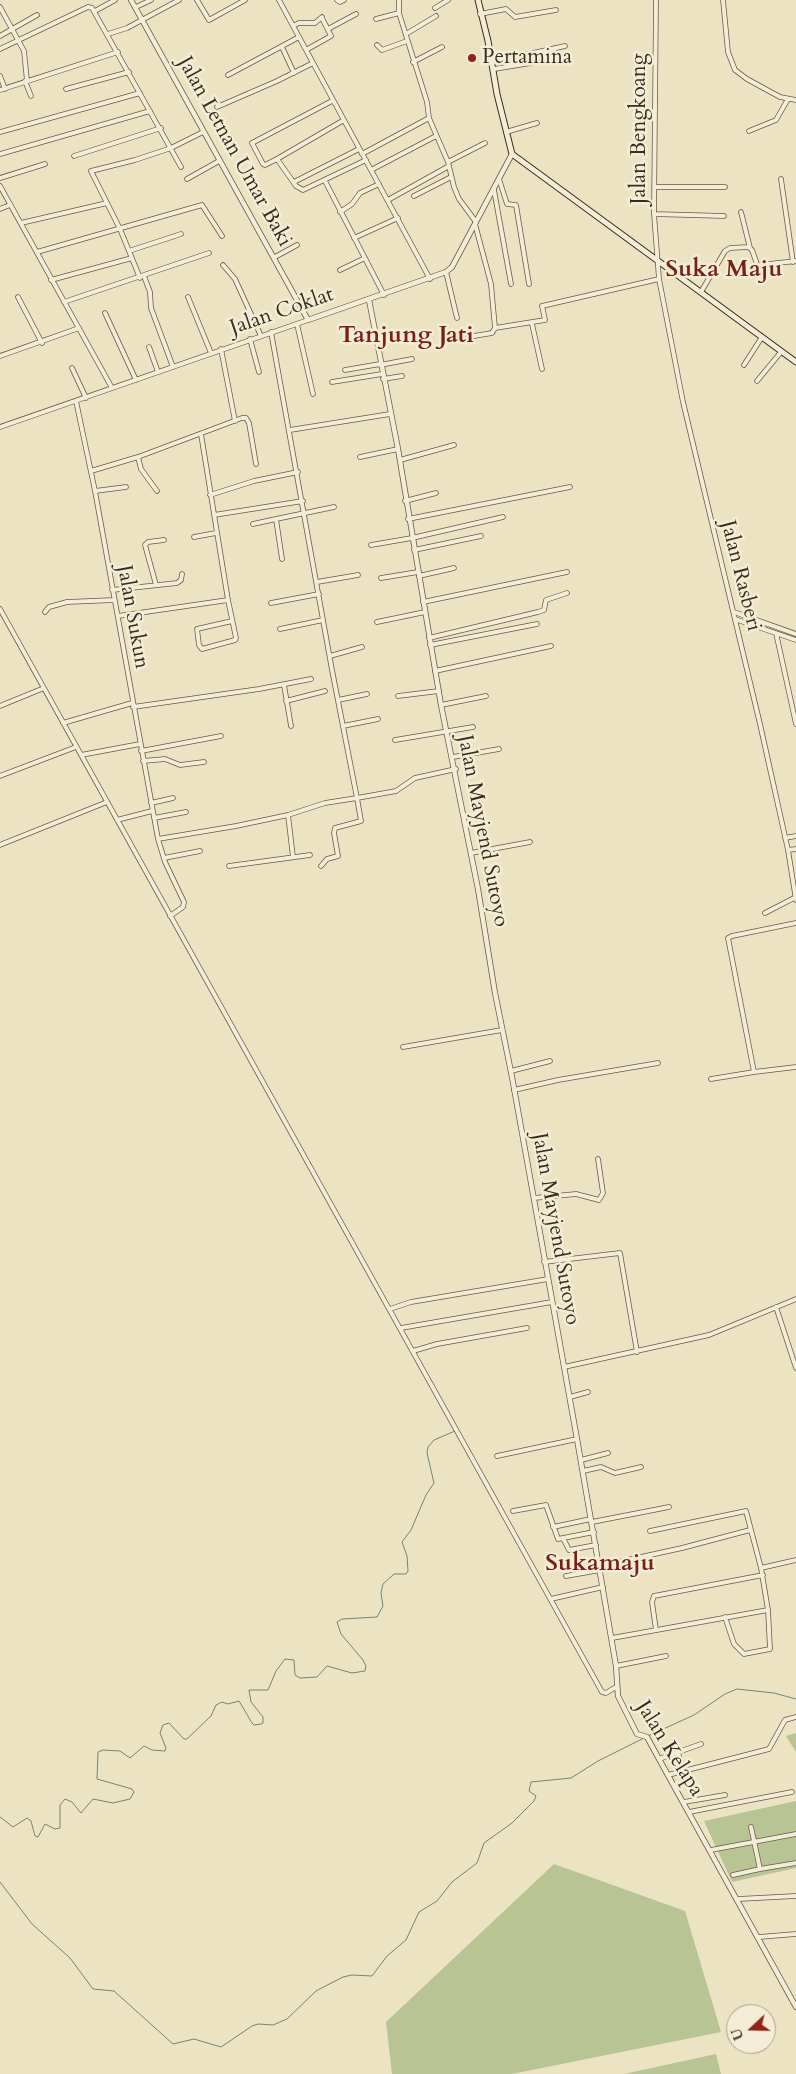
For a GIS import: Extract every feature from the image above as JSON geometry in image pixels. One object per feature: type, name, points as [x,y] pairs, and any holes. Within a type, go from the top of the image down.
[{"type":"main road","points":[[478,0],[494,69],[497,94],[512,154],[796,362]]},
{"type":"street","points":[[95,12],[115,0]]},
{"type":"street","name":"Jalan Letnan Umar Baki","points":[[131,0],[308,320]]},
{"type":"street","points":[[136,7],[151,0]]},
{"type":"street","points":[[108,34],[127,28],[179,0]]},
{"type":"street","points":[[197,0],[209,20],[244,0]]},
{"type":"street","points":[[279,0],[430,279]]},
{"type":"street","points":[[337,0],[340,2],[344,0]]},
{"type":"street","points":[[399,0],[399,13],[427,102],[429,118],[448,164],[459,199],[476,223],[491,284],[495,328],[492,333],[468,337]]},
{"type":"street","points":[[435,8],[448,0]]},
{"type":"street","name":"Jalan Bengkoang","points":[[656,0],[654,187],[656,258]]},
{"type":"street","points":[[722,0],[728,52],[735,70],[746,79],[788,99],[796,100]]},
{"type":"street","points":[[0,7],[24,51],[26,81],[31,96]]},
{"type":"street","points":[[0,49],[89,7],[95,12],[108,34],[181,167]]},
{"type":"street","points":[[480,14],[506,9],[515,17],[556,10]]},
{"type":"street","points":[[376,19],[399,13]]},
{"type":"street","points":[[328,29],[356,14]]},
{"type":"street","points":[[0,36],[37,15]]},
{"type":"street","points":[[406,34],[436,16]]},
{"type":"street","points":[[293,26],[298,23],[316,23],[322,17],[330,37],[306,50]]},
{"type":"street","points":[[228,75],[299,37]]},
{"type":"street","points":[[377,45],[382,50],[407,41]]},
{"type":"street","points":[[492,62],[565,46]]},
{"type":"street","points":[[282,47],[294,73]]},
{"type":"street","points":[[413,62],[442,47]]},
{"type":"street","points":[[0,76],[2,89],[118,52]]},
{"type":"street","points":[[494,69],[531,62]]},
{"type":"street","points":[[217,107],[314,63]]},
{"type":"street","points":[[66,89],[129,72]]},
{"type":"street","points":[[0,132],[140,92]]},
{"type":"street","points":[[750,131],[776,120],[788,99]]},
{"type":"street","points":[[332,101],[252,143],[263,164],[265,165],[277,159],[344,120]]},
{"type":"street","points":[[0,154],[150,111]]},
{"type":"street","points":[[362,154],[429,118]]},
{"type":"street","points":[[506,132],[537,123]]},
{"type":"street","points":[[74,156],[161,128]]},
{"type":"street","points":[[173,367],[151,308],[150,292],[91,171],[135,160],[171,148],[203,132]]},
{"type":"street","points":[[372,170],[436,136]]},
{"type":"street","points":[[388,200],[485,143]]},
{"type":"street","points":[[294,182],[359,149]]},
{"type":"street","points":[[457,318],[446,272],[452,266],[512,154]]},
{"type":"street","points":[[277,159],[298,188],[303,190],[326,181],[366,160]]},
{"type":"street","points":[[187,178],[219,161]]},
{"type":"street","points":[[0,178],[45,164]]},
{"type":"street","points":[[414,196],[451,177]]},
{"type":"street","points":[[499,179],[508,204],[516,205],[529,284]]},
{"type":"street","points":[[741,212],[756,264],[794,261],[781,179]]},
{"type":"street","points":[[326,181],[340,212],[384,294]]},
{"type":"street","points":[[340,212],[352,204],[360,193],[379,184]]},
{"type":"street","points":[[0,186],[112,388]]},
{"type":"street","points":[[654,187],[725,187]]},
{"type":"street","points":[[494,190],[511,284]]},
{"type":"street","points":[[21,223],[106,203]]},
{"type":"street","points":[[0,210],[10,205]]},
{"type":"street","points":[[37,252],[202,205],[222,236]]},
{"type":"street","points":[[654,214],[724,216]]},
{"type":"street","points":[[354,238],[398,218]]},
{"type":"street","points":[[129,251],[181,234]]},
{"type":"street","points":[[274,257],[297,245]]},
{"type":"street","points":[[701,292],[726,250],[750,248]]},
{"type":"street","points":[[64,302],[209,253]]},
{"type":"street","points":[[51,280],[132,258]]},
{"type":"street","points":[[340,270],[365,258]]},
{"type":"street","name":"Jalan Rasberi","points":[[656,258],[683,402],[734,612],[788,850],[796,898]]},
{"type":"street","points":[[223,264],[235,279],[261,336]]},
{"type":"street","name":"Jalan Coklat","points":[[0,427],[446,272]]},
{"type":"street","points":[[495,328],[532,324],[545,320],[542,306],[659,279]]},
{"type":"street","points":[[18,297],[42,343]]},
{"type":"street","points":[[188,297],[211,353]]},
{"type":"street","name":"Jalan Mayjend Sutoyo","points":[[369,300],[380,365],[400,460],[405,501],[430,645],[441,705],[456,769],[564,1367]]},
{"type":"street","points":[[105,313],[136,380]]},
{"type":"street","points":[[297,324],[313,394]]},
{"type":"street","points":[[532,324],[542,369]]},
{"type":"street","points":[[0,356],[42,343],[79,328]]},
{"type":"street","points":[[271,332],[361,821],[335,828],[338,856],[327,860],[321,866]]},
{"type":"street","points":[[744,365],[762,337]]},
{"type":"street","points":[[250,339],[259,372]]},
{"type":"street","points":[[149,346],[158,372]]},
{"type":"street","points":[[221,349],[235,421]]},
{"type":"street","points":[[757,380],[781,352]]},
{"type":"street","points":[[344,370],[412,359]]},
{"type":"street","points":[[72,368],[86,398]]},
{"type":"street","points":[[332,382],[382,374]]},
{"type":"street","points":[[383,379],[402,376]]},
{"type":"street","name":"Jalan Sukun","points":[[76,401],[95,491],[132,705],[158,839],[164,858],[184,902],[183,907],[170,916]]},
{"type":"street","points":[[290,430],[390,414]]},
{"type":"street","points":[[91,471],[119,465],[235,421],[248,419],[256,464]]},
{"type":"street","points":[[202,434],[216,533],[236,638],[233,642],[200,647],[197,628],[232,621]]},
{"type":"street","points":[[400,460],[454,445]]},
{"type":"street","points":[[360,457],[398,449]]},
{"type":"street","points":[[138,457],[140,469],[157,491]]},
{"type":"street","points":[[210,495],[254,481],[298,472]]},
{"type":"street","points":[[95,491],[126,487]]},
{"type":"street","points":[[408,519],[570,487]]},
{"type":"street","points":[[405,501],[436,493]]},
{"type":"street","points":[[214,515],[303,501]]},
{"type":"street","points":[[253,524],[334,506]]},
{"type":"street","points":[[370,545],[412,538],[503,517]]},
{"type":"street","points":[[276,519],[282,559]]},
{"type":"street","points":[[194,537],[216,533]]},
{"type":"street","points":[[414,550],[481,536]]},
{"type":"street","points":[[156,585],[145,545],[148,542],[164,540]]},
{"type":"street","points":[[381,578],[454,568]]},
{"type":"street","points":[[423,602],[568,572]]},
{"type":"street","points":[[112,590],[180,582],[182,574]]},
{"type":"street","points":[[317,582],[358,575]]},
{"type":"street","points":[[271,603],[319,594]]},
{"type":"street","points":[[429,638],[538,612],[544,610],[546,600],[567,594]]},
{"type":"street","points":[[45,612],[49,607],[66,602],[114,600]]},
{"type":"street","points":[[118,616],[228,600]]},
{"type":"street","points":[[0,609],[602,1692],[606,1693],[616,1687]]},
{"type":"street","points":[[377,622],[425,612]]},
{"type":"street","points":[[734,612],[796,634]]},
{"type":"street","points":[[735,619],[796,640]]},
{"type":"street","points":[[280,629],[323,620]]},
{"type":"street","points":[[430,645],[537,624]]},
{"type":"street","points":[[776,633],[796,724]]},
{"type":"street","points":[[330,656],[362,646]]},
{"type":"street","points":[[435,671],[551,646]]},
{"type":"street","points":[[63,723],[132,705],[284,685],[311,679]]},
{"type":"street","points":[[284,685],[292,726]]},
{"type":"street","points":[[0,706],[44,688]]},
{"type":"street","points":[[286,701],[324,691]]},
{"type":"street","points":[[398,696],[439,691]]},
{"type":"street","points":[[338,700],[367,694]]},
{"type":"street","points":[[441,705],[486,696]]},
{"type":"street","points":[[343,726],[378,719]]},
{"type":"street","points":[[395,740],[473,726]]},
{"type":"street","points":[[141,751],[221,736]]},
{"type":"street","points":[[80,755],[140,744]]},
{"type":"street","points":[[0,776],[76,747]]},
{"type":"street","points":[[453,757],[499,749]]},
{"type":"street","points":[[143,761],[166,759],[180,765],[204,762]]},
{"type":"street","points":[[158,839],[288,815],[325,803],[396,791],[415,778],[456,769]]},
{"type":"street","points":[[151,803],[173,798]]},
{"type":"street","points":[[0,845],[107,802]]},
{"type":"street","points":[[117,820],[152,811]]},
{"type":"street","points":[[154,818],[186,812]]},
{"type":"street","points":[[288,815],[293,857]]},
{"type":"street","points":[[785,838],[796,836]]},
{"type":"street","points":[[471,853],[530,842]]},
{"type":"street","points":[[788,850],[796,849]]},
{"type":"street","points":[[164,858],[200,851]]},
{"type":"street","points":[[229,866],[310,855]]},
{"type":"street","points":[[764,913],[796,898]]},
{"type":"street","points":[[754,1072],[728,938],[796,923]]},
{"type":"street","points":[[403,1047],[502,1030]]},
{"type":"street","points":[[511,1071],[550,1061]]},
{"type":"street","points":[[514,1090],[558,1080],[658,1063]]},
{"type":"street","points":[[711,1079],[796,1067]]},
{"type":"street","points":[[534,1198],[576,1194],[599,1200],[602,1193],[598,1160]]},
{"type":"street","points":[[544,1262],[620,1253],[636,1352]]},
{"type":"street","points":[[390,1309],[419,1300],[548,1279]]},
{"type":"street","points":[[564,1367],[709,1335],[796,1299]]},
{"type":"street","points":[[401,1328],[552,1302]]},
{"type":"street","points":[[776,1307],[796,1368]]},
{"type":"street","points":[[414,1351],[442,1343],[527,1328]]},
{"type":"street","name":"Jalan Kelapa","points":[[564,1367],[612,1638],[616,1666],[616,1687],[637,1734],[647,1737],[660,1759],[793,1996],[796,2007]]},
{"type":"street","points":[[570,1397],[588,1392]]},
{"type":"street","points":[[497,1456],[578,1439]]},
{"type":"street","points":[[581,1460],[608,1452]]},
{"type":"street","points":[[583,1471],[600,1467],[615,1473],[641,1467]]},
{"type":"street","points":[[513,1512],[546,1505],[557,1538],[594,1532]]},
{"type":"street","points":[[553,1527],[669,1506]]},
{"type":"street","points":[[650,1531],[746,1511],[763,1575],[768,1610],[770,1649],[744,1654],[734,1644],[725,1616]]},
{"type":"street","points":[[566,1576],[750,1530]]},
{"type":"street","points":[[563,1538],[569,1550],[596,1545]]},
{"type":"street","points":[[761,1568],[796,1560]]},
{"type":"street","points":[[656,1630],[652,1602],[654,1596],[763,1575]]},
{"type":"street","points":[[551,1599],[603,1587]]},
{"type":"street","points":[[612,1638],[725,1616],[768,1610]]},
{"type":"street","points":[[616,1666],[666,1656]]},
{"type":"street","points":[[668,1775],[769,1749],[785,1720],[796,1717]]},
{"type":"street","points":[[660,1759],[701,1744]]},
{"type":"street","points":[[678,1754],[684,1772]]},
{"type":"street","points":[[689,1812],[792,1792]]},
{"type":"street","points":[[684,1802],[725,1795]]},
{"type":"street","points":[[751,1827],[760,1869]]},
{"type":"street","points":[[711,1850],[796,1834]]},
{"type":"street","points":[[732,1875],[796,1863]]},
{"type":"street","points":[[738,1899],[796,1896]]},
{"type":"street","points":[[760,1938],[796,1934]]},
{"type":"green space","points":[[796,1733],[796,1752],[786,1736]]},
{"type":"green space","points":[[796,1801],[796,1868],[732,1882],[704,1821]]},
{"type":"green space","points":[[554,1864],[685,1911],[721,2032],[512,2074],[392,2074],[386,2022]]},
{"type":"green space","points":[[716,2054],[721,2074],[624,2074]]},
{"type":"waterway","points":[[0,1817],[13,1827],[27,1818],[31,1821],[35,1836],[38,1837],[45,1824],[55,1829],[60,1828],[60,1805],[65,1799],[72,1802],[81,1813],[93,1799],[113,1803],[130,1799],[134,1792],[132,1789],[97,1779],[98,1752],[103,1750],[120,1751],[130,1758],[144,1746],[152,1750],[165,1751],[166,1748],[160,1733],[163,1725],[169,1723],[184,1739],[187,1739],[211,1716],[216,1705],[222,1702],[228,1704],[239,1701],[252,1723],[254,1725],[261,1724],[263,1723],[263,1717],[251,1702],[249,1690],[268,1690],[276,1671],[285,1659],[294,1660],[295,1675],[300,1678],[317,1677],[327,1666],[352,1673],[365,1671],[366,1666],[363,1660],[341,1634],[337,1622],[342,1619],[377,1617],[383,1606],[381,1593],[383,1584],[394,1574],[406,1574],[408,1571],[407,1556],[402,1542],[411,1530],[426,1495],[434,1483],[427,1453],[428,1447],[434,1440],[455,1431]]},
{"type":"waterway","points":[[648,1736],[694,1715],[725,1694],[737,1689],[774,1693],[796,1699]]},
{"type":"waterway","points":[[0,1882],[32,1924],[70,1958],[93,1989],[114,1991],[173,2044],[194,2039],[221,2047],[252,2026],[258,2024],[273,2025],[287,2019],[316,1991],[343,1977],[352,1975],[372,1976],[387,1956],[406,1940],[419,1912],[437,1901],[452,1882],[477,1863],[484,1843],[512,1823],[534,1801],[536,1796],[529,1791],[531,1782],[571,1778],[598,1761],[644,1738]]},
{"type":"place","name":"Pertamina","points":[[472,58]]},
{"type":"district","name":"Suka Maju","points":[[724,270]]},
{"type":"district","name":"Tanjung Jati","points":[[406,336]]},
{"type":"district","name":"Sukamaju","points":[[600,1564]]}]
